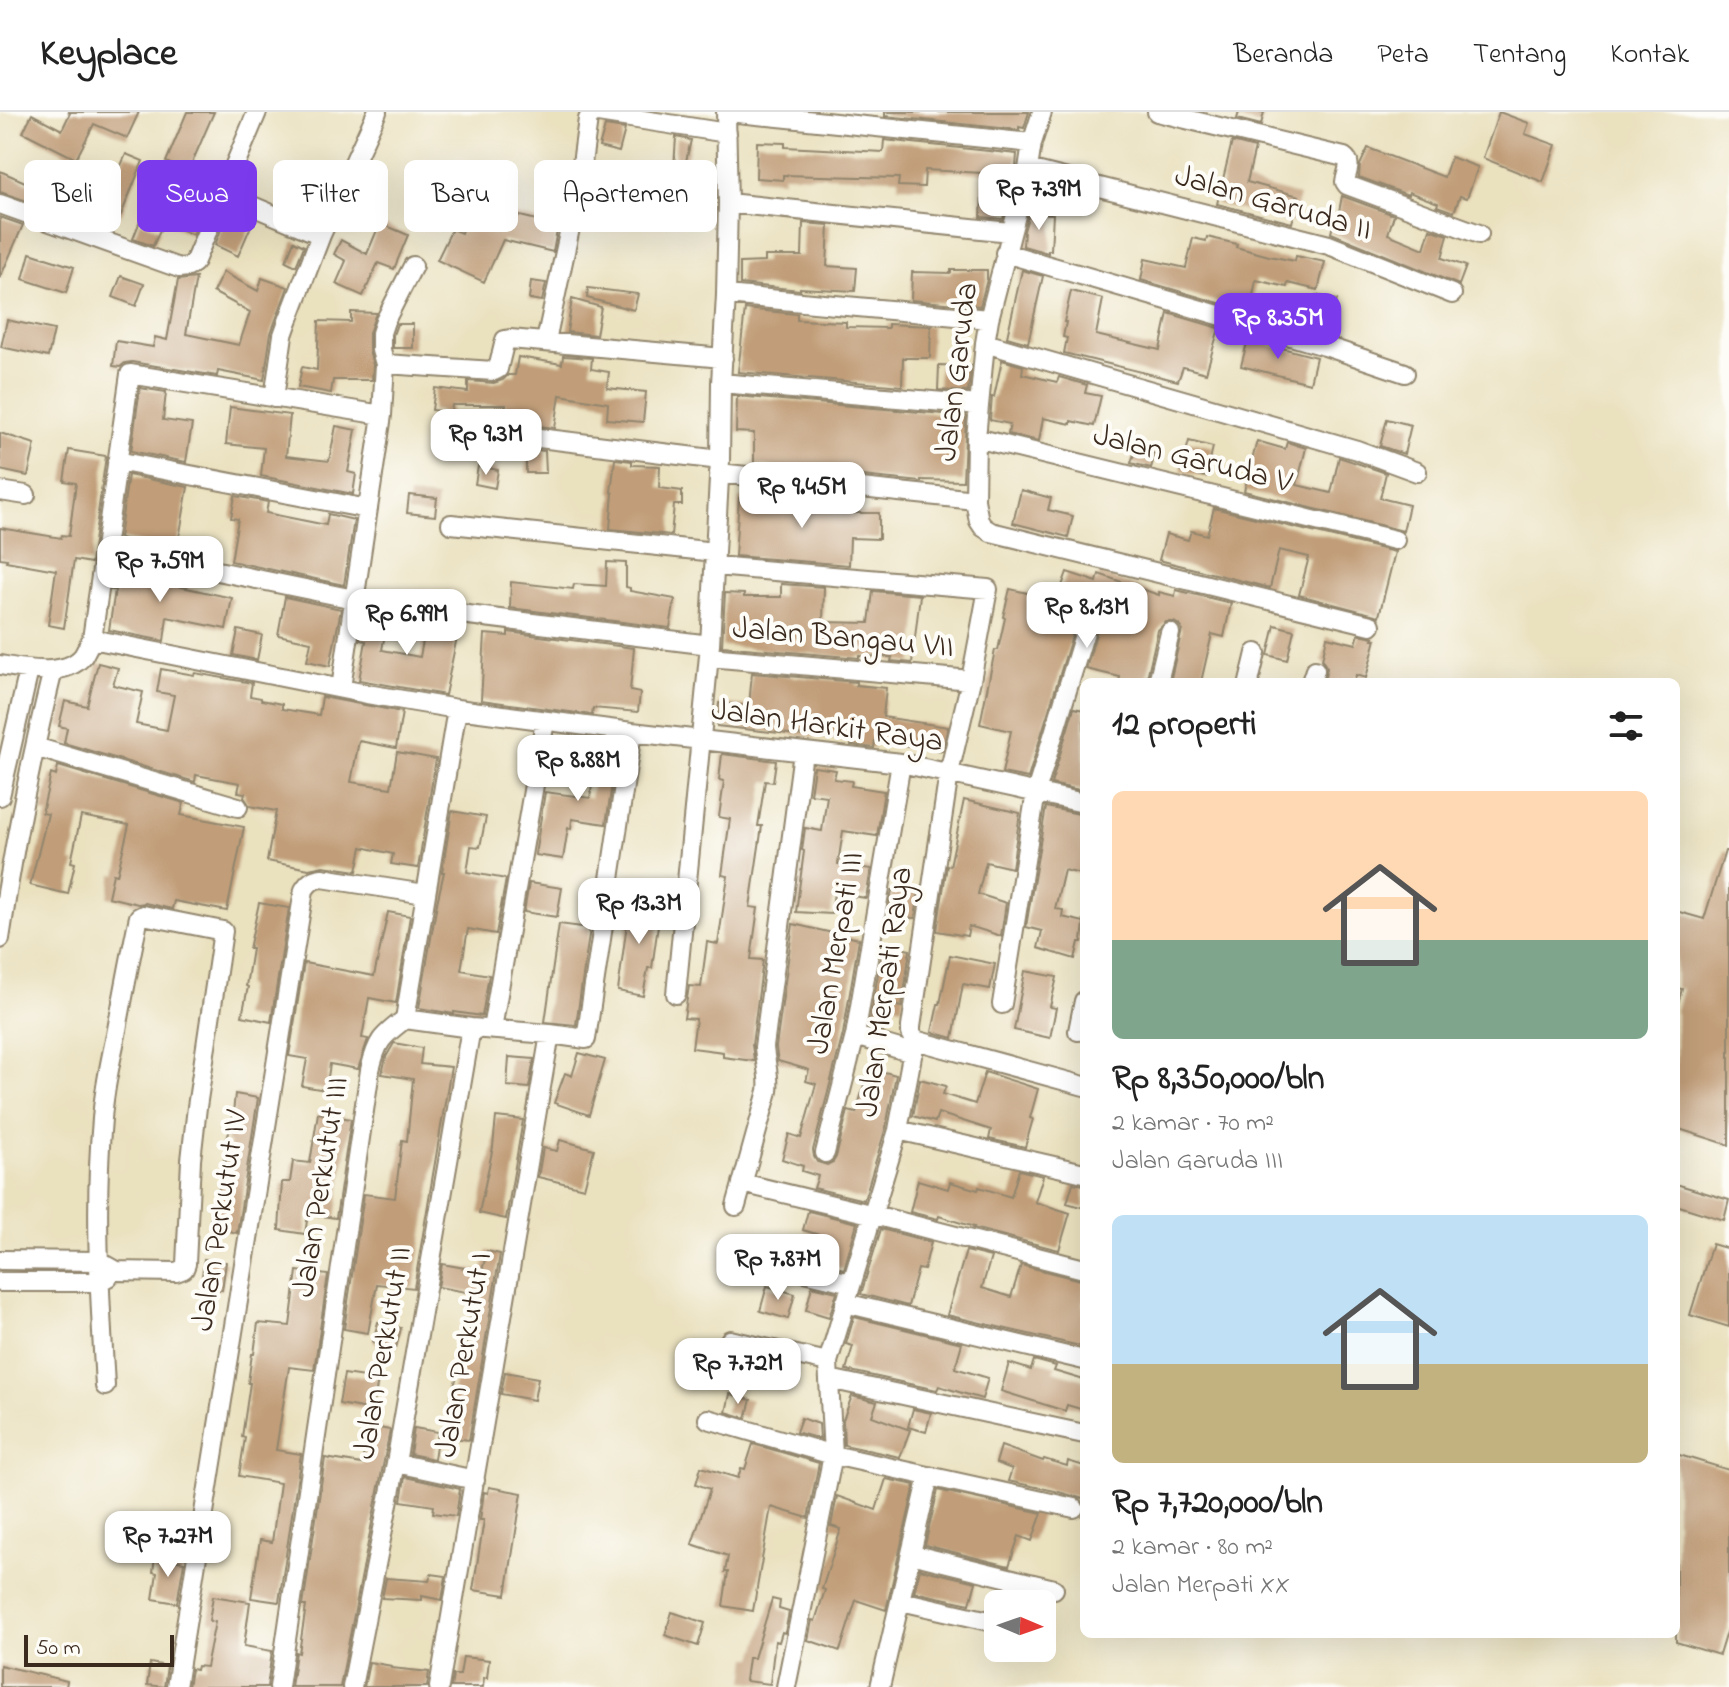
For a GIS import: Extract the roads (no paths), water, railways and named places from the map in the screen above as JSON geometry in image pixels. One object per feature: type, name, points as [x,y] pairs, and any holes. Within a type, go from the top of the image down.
[{"type":"street","points":[[238,160],[257,112]]},
{"type":"street","points":[[274,398],[283,335],[321,235],[377,112]]},
{"type":"street","points":[[676,994],[710,651],[726,295],[727,112],[1032,143]]},
{"type":"street","name":"Jalan Garuda","points":[[975,500],[976,438],[989,319],[1042,112]]},
{"type":"street","points":[[1157,112],[1344,157],[1349,164],[1347,185],[1479,234]]},
{"type":"street","points":[[546,341],[579,186],[588,119],[598,113],[727,133]]},
{"type":"street","name":"Jalan Garuda II","points":[[1028,169],[1329,245],[1452,294]]},
{"type":"street","points":[[728,203],[1010,232]]},
{"type":"street","points":[[0,204],[179,268],[194,263],[207,232]]},
{"type":"street","points":[[257,208],[321,235]]},
{"type":"street","points":[[1005,253],[1325,346],[1405,373]]},
{"type":"street","points":[[341,688],[382,415],[385,364],[380,340],[382,326],[413,266]]},
{"type":"street","points":[[726,295],[989,319]]},
{"type":"street","points":[[385,364],[494,371],[498,369],[505,340],[723,358]]},
{"type":"street","points":[[985,343],[1357,450],[1417,472]]},
{"type":"street","points":[[0,665],[53,670],[72,665],[82,657],[92,639],[130,374],[382,415]]},
{"type":"street","points":[[721,383],[979,405]]},
{"type":"street","points":[[440,426],[975,500],[979,521],[991,532],[1371,625]]},
{"type":"street","name":"Jalan Garuda V","points":[[976,438],[1395,540]]},
{"type":"street","points":[[117,461],[368,509]]},
{"type":"street","points":[[0,491],[26,495]]},
{"type":"street","points":[[451,524],[715,559]]},
{"type":"street","points":[[106,548],[354,599]]},
{"type":"street","name":"Jalan Merpati Raya","points":[[715,559],[988,589],[949,773],[911,1027],[914,1046],[898,1130],[845,1303],[829,1371],[833,1455],[786,1687]]},
{"type":"street","name":"Jalan Bangau VII","points":[[428,610],[710,651],[971,680]]},
{"type":"street","points":[[1002,1004],[1036,792],[1090,615]]},
{"type":"street","points":[[1159,678],[1170,633]]},
{"type":"street","name":"Jalan Harkit Raya","points":[[92,639],[457,709],[901,763],[1080,802]]},
{"type":"street","points":[[1250,678],[1256,653]]},
{"type":"street","points":[[0,796],[29,670]]},
{"type":"street","points":[[0,939],[35,747],[53,670]]},
{"type":"street","points":[[457,709],[405,1019],[471,1028],[550,1034],[583,1040],[587,1037],[632,732]]},
{"type":"street","points":[[492,1029],[545,721]]},
{"type":"street","points":[[35,747],[238,807]]},
{"type":"street","points":[[736,1206],[770,1081],[764,1047],[803,752]]},
{"type":"street","name":"Jalan Merpati III","points":[[825,1153],[855,1036],[901,763]]},
{"type":"street","name":"Jalan Perkutut IV","points":[[176,1687],[304,890],[314,879],[322,878],[425,894]]},
{"type":"street","points":[[0,1260],[99,1261],[117,1271],[176,1272],[184,1269],[191,1160],[204,1047],[223,933],[220,930],[147,915],[139,917],[102,1117],[100,1156],[99,1261],[99,1282],[105,1386]]},
{"type":"street","name":"Jalan Perkutut III","points":[[279,1687],[370,1070],[375,1048],[383,1036],[405,1019]]},
{"type":"street","points":[[1078,1031],[1080,1021]]},
{"type":"street","name":"Jalan Perkutut II","points":[[352,1687],[396,1463],[471,1028]]},
{"type":"street","name":"Jalan Perkutut I","points":[[439,1687],[550,1034]]},
{"type":"street","points":[[855,1036],[914,1046],[1080,1085]]},
{"type":"street","points":[[898,1130],[1080,1172]]},
{"type":"street","points":[[742,1183],[1080,1268]]},
{"type":"street","points":[[746,1258],[851,1283]]},
{"type":"street","points":[[0,1282],[99,1282],[117,1271]]},
{"type":"street","points":[[845,1303],[1080,1359]]},
{"type":"street","points":[[730,1340],[829,1371],[1080,1433]]},
{"type":"street","points":[[708,1419],[833,1455],[1074,1508]]},
{"type":"street","points":[[396,1463],[475,1480]]},
{"type":"street","points":[[880,1687],[929,1476]]},
{"type":"street","points":[[911,1554],[1054,1589]]},
{"type":"street","points":[[901,1601],[984,1620]]}]
